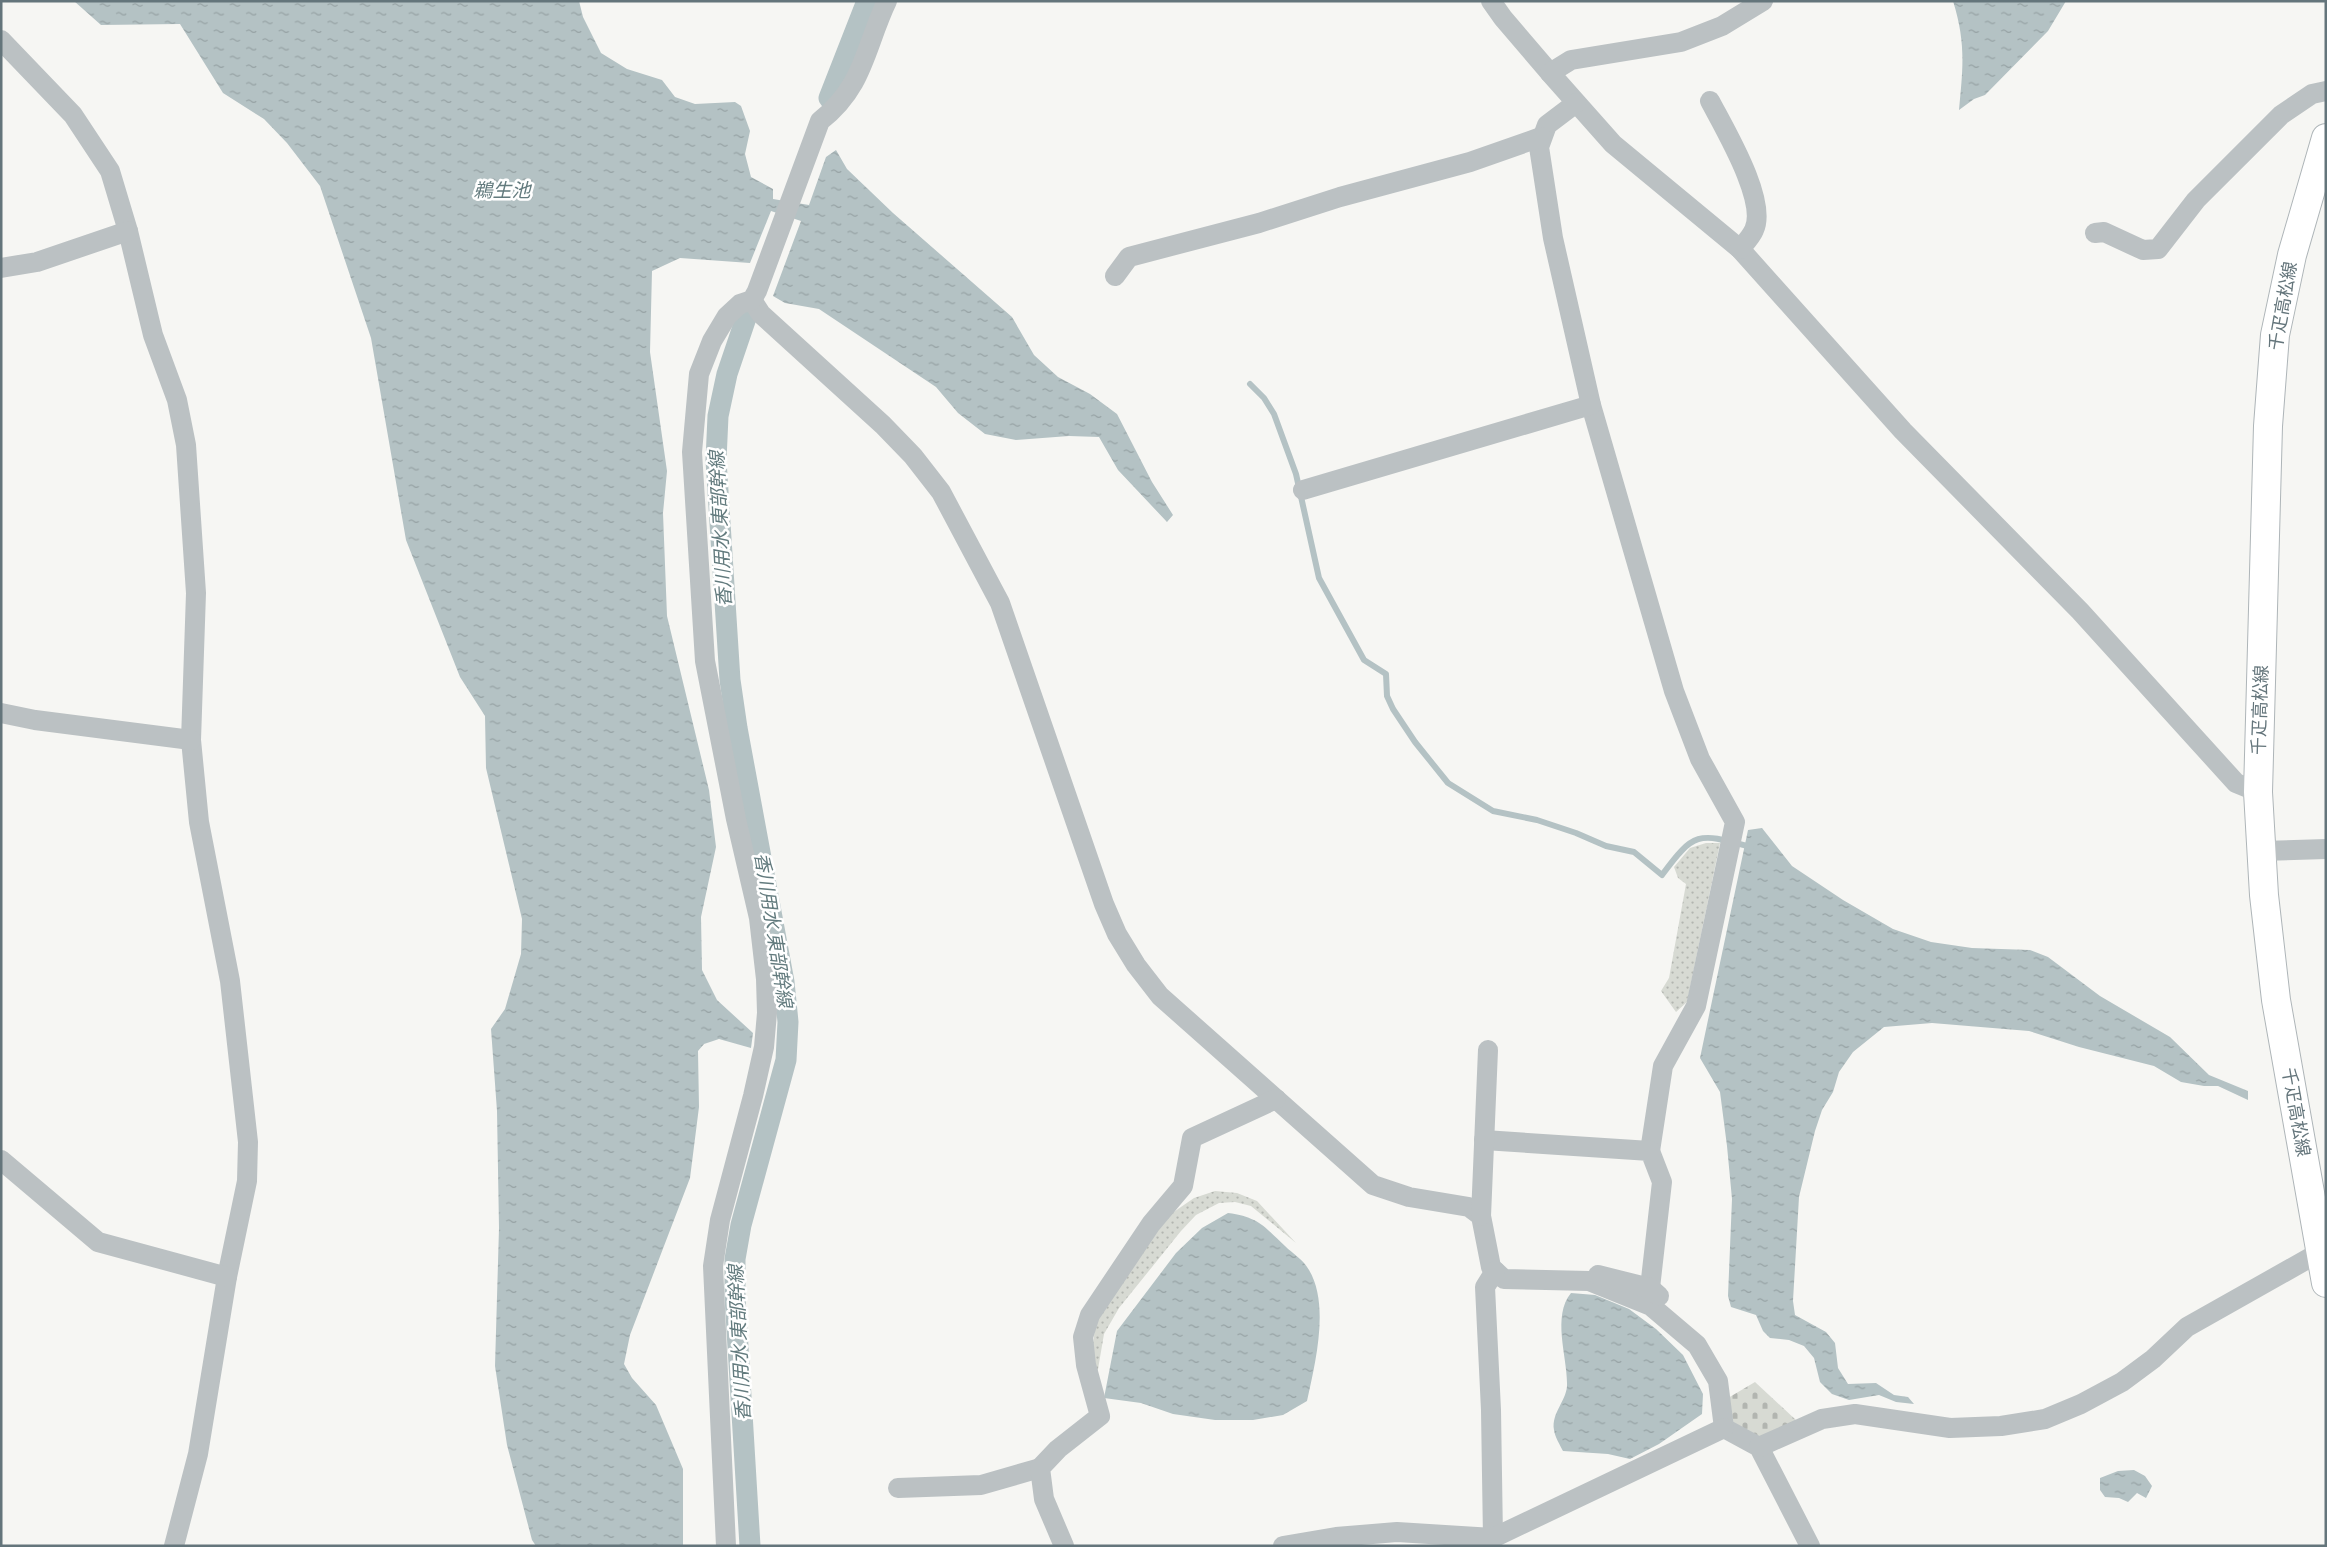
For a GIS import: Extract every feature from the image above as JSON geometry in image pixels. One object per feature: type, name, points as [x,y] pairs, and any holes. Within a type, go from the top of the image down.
[{"type":"main road","name":"千疋高松線","points":[[2324,1268],[2276,1000],[2264,895],[2258,792],[2268,426],[2275,335],[2292,255],[2326,138]]},
{"type":"street","points":[[887,1],[850,91],[820,121],[755,296],[761,314],[883,425],[913,456],[941,492],[1000,603],[1116,934],[1160,996],[1373,1185],[1409,1197],[1469,1207],[1481,1216]]},
{"type":"street","points":[[1492,1],[1503,18],[1613,144],[1740,250],[1903,431],[2080,611],[2236,783],[2258,792]]},
{"type":"street","points":[[1550,73],[1571,60],[1681,42],[1722,26],[1763,1]]},
{"type":"street","points":[[1,40],[73,114],[110,171],[128,231],[153,335],[177,400],[186,445],[196,593],[191,740],[199,822],[230,981],[248,1142],[247,1180],[227,1277],[198,1454],[174,1546]]},
{"type":"street","points":[[2095,233],[2104,232],[2143,250],[2158,249],[2196,200],[2281,115],[2312,94],[2326,91]]},
{"type":"street","points":[[1710,101],[1738,154],[1757,207],[1755,230],[1740,250]]},
{"type":"street","points":[[1576,103],[1547,125],[1541,137],[1539,147],[1553,238],[1591,406],[1674,691],[1700,759],[1734,822],[1696,1006],[1663,1066],[1650,1151],[1662,1182],[1650,1288]]},
{"type":"street","points":[[1115,276],[1129,257],[1259,223],[1340,197],[1470,162],[1541,137]]},
{"type":"street","points":[[1,268],[37,262],[128,231]]},
{"type":"street","points":[[726,1546],[713,1266],[720,1220],[753,1096],[764,1046],[767,1013],[766,979],[759,918],[736,819],[706,661],[692,452],[699,374],[712,341],[727,316],[740,304],[755,296]]},
{"type":"street","points":[[1304,490],[1591,406]]},
{"type":"street","points":[[1,714],[191,740]]},
{"type":"street","points":[[2261,851],[2326,849]]},
{"type":"street","points":[[1488,1050],[1481,1216],[1491,1267],[1504,1279],[1588,1281],[1651,1306],[1697,1345]]},
{"type":"street","points":[[898,1488],[981,1486],[1040,1468],[1058,1449],[1100,1416],[1086,1365],[1083,1337],[1090,1315],[1151,1224],[1183,1186],[1192,1138],[1276,1099]]},
{"type":"street","points":[[1484,1140],[1650,1151]]},
{"type":"street","points":[[1,1160],[98,1242],[227,1277]]},
{"type":"street","points":[[1760,1447],[1822,1419],[1855,1414],[1950,1428],[2001,1426],[2045,1419],[2081,1404],[2122,1382],[2153,1359],[2187,1327],[2324,1268]]},
{"type":"street","points":[[1493,1538],[1491,1410],[1485,1287],[1495,1271]]},
{"type":"street","points":[[1565,1281],[1593,1274],[1650,1288],[1672,1308],[1718,1381],[1724,1428]]},
{"type":"street","points":[[1724,1428],[1760,1447],[1810,1546]]},
{"type":"street","points":[[1284,1546],[1336,1537],[1397,1532],[1493,1538],[1724,1428]]},
{"type":"street","points":[[1040,1468],[1044,1499],[1064,1546]]},
{"type":"green space","points":[[1706,843],[1720,843],[1687,1002],[1676,1012],[1661,991],[1669,978],[1686,884],[1678,878],[1674,867],[1690,848]]},
{"type":"green space","points":[[1215,1191],[1237,1193],[1257,1201],[1296,1243],[1251,1206],[1235,1202],[1219,1203],[1196,1215],[1119,1308],[1104,1334],[1097,1375],[1092,1351],[1096,1321],[1165,1218],[1194,1198]]},
{"type":"green space","points":[[1755,1382],[1797,1421],[1760,1439],[1733,1422],[1728,1398]]},
{"type":"water","name":"鵜生池","points":[[74,1],[579,1],[583,17],[601,53],[627,69],[662,80],[675,97],[695,104],[735,102],[741,106],[750,131],[745,154],[751,177],[773,189],[773,199],[809,205],[826,157],[836,150],[847,169],[893,213],[1012,317],[1034,355],[1058,377],[1090,394],[1117,414],[1152,482],[1173,515],[1167,522],[1118,470],[1099,437],[1069,436],[1016,440],[985,434],[958,413],[936,387],[819,309],[785,303],[773,296],[801,221],[771,211],[750,263],[680,258],[652,271],[650,352],[667,471],[663,513],[667,616],[709,790],[716,847],[701,917],[702,970],[717,1000],[753,1033],[751,1048],[719,1039],[704,1044],[698,1051],[699,1107],[690,1178],[630,1335],[624,1364],[632,1378],[656,1405],[683,1469],[683,1546],[536,1546],[532,1540],[507,1445],[495,1366],[499,1228],[497,1111],[491,1029],[505,1009],[521,954],[522,919],[486,768],[485,716],[460,677],[406,540],[371,338],[320,186],[287,143],[264,119],[223,93],[180,24],[101,25]]},
{"type":"water","points":[[1953,1],[2066,1],[2048,31],[1985,95],[1974,99],[1959,110],[1962,81],[1962,43]]},
{"type":"water","points":[[1762,828],[1792,866],[1843,900],[1893,929],[1931,942],[1972,948],[2030,950],[2048,957],[2100,996],[2170,1037],[2209,1075],[2248,1091],[2248,1100],[2218,1086],[2204,1086],[2181,1082],[2154,1066],[2079,1047],[2029,1031],[1932,1023],[1884,1027],[1853,1052],[1839,1072],[1833,1092],[1822,1110],[1799,1197],[1793,1301],[1795,1315],[1826,1332],[1835,1343],[1838,1368],[1848,1384],[1876,1383],[1894,1395],[1908,1397],[1914,1404],[1896,1402],[1879,1395],[1849,1400],[1832,1394],[1820,1382],[1814,1358],[1804,1346],[1789,1340],[1770,1338],[1763,1331],[1756,1315],[1731,1307],[1728,1296],[1732,1199],[1727,1146],[1720,1092],[1700,1058],[1748,830]]},
{"type":"water","points":[[1228,1213],[1247,1217],[1266,1228],[1304,1263],[1315,1284],[1319,1300],[1319,1335],[1307,1401],[1283,1415],[1253,1420],[1215,1420],[1173,1414],[1141,1403],[1104,1398],[1117,1331],[1176,1253],[1202,1228]]},
{"type":"water","points":[[1571,1293],[1595,1295],[1629,1309],[1656,1329],[1683,1355],[1703,1394],[1702,1414],[1659,1444],[1630,1459],[1608,1454],[1563,1451],[1555,1435],[1554,1424],[1567,1389],[1561,1324],[1565,1302]]},
{"type":"water","points":[[2134,1470],[2145,1476],[2152,1486],[2146,1498],[2137,1493],[2128,1502],[2119,1498],[2105,1497],[2100,1490],[2100,1478],[2118,1471]]},
{"type":"waterway","name":"香川用水 東部幹線","points":[[829,98],[867,1]]},
{"type":"waterway","name":"香川用水 東部幹線","points":[[747,315],[727,374],[718,416],[716,460],[730,680],[737,728],[784,982],[788,1022],[786,1060],[741,1225],[735,1259],[735,1297],[750,1546]]},
{"type":"waterway","points":[[1250,384],[1264,398],[1274,414],[1296,474],[1319,578],[1364,660],[1386,674],[1387,696],[1393,709],[1415,742],[1448,783],[1493,811],[1537,820],[1576,833],[1606,846],[1634,852],[1662,875],[1683,850],[1699,839],[1720,839],[1751,847]]}]
